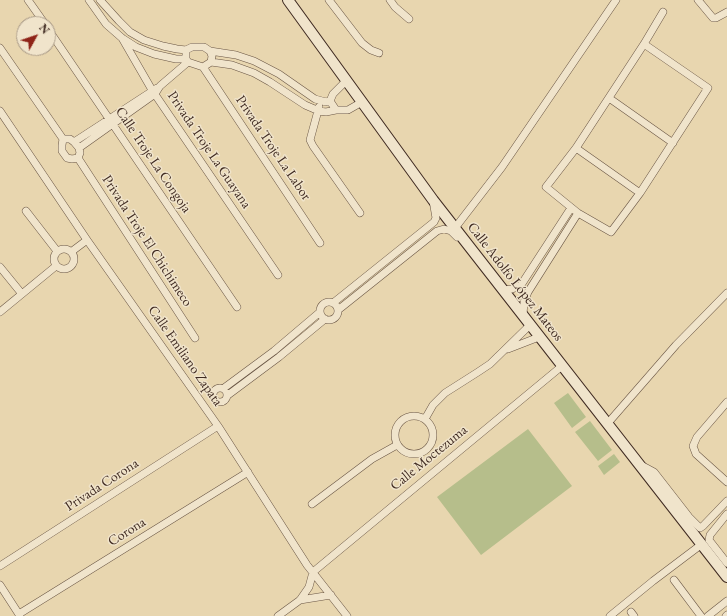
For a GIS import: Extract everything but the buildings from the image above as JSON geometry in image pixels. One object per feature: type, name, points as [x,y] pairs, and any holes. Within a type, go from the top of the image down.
[{"type":"street","points":[[28,0],[39,16]]},
{"type":"street","points":[[89,0],[106,24],[122,38],[136,47],[154,54],[187,61],[203,67],[211,62],[232,66],[254,73],[305,105],[319,111],[326,112],[348,110],[362,102]]},
{"type":"street","points":[[100,0],[130,32],[144,40],[163,46],[186,50],[204,47],[210,51],[236,55],[254,61],[279,74],[310,96],[321,101],[330,101]]},
{"type":"street","name":"Calle Adolfo López Mateos","points":[[288,0],[433,200],[504,290],[539,338],[608,423],[727,576]]},
{"type":"street","points":[[329,0],[362,43],[371,50],[379,53]]},
{"type":"street","points":[[390,0],[409,20]]},
{"type":"street","points":[[455,228],[502,167],[616,0]]},
{"type":"street","points":[[698,0],[713,18],[727,12]]},
{"type":"street","points":[[644,44],[708,88],[640,193],[611,232],[578,213],[546,187],[576,148],[644,44],[663,12]]},
{"type":"street","name":"Privada Troje La Guayana","points":[[122,38],[154,92],[278,275]]},
{"type":"street","name":"Calle Troje La Congoja","points":[[56,41],[237,307]]},
{"type":"street","points":[[0,48],[63,139],[62,151],[67,158],[78,158],[80,153],[76,145],[70,139],[63,139]]},
{"type":"street","points":[[186,50],[187,61]]},
{"type":"street","points":[[210,51],[212,56],[211,62]]},
{"type":"street","points":[[76,145],[112,122],[154,92],[187,61]]},
{"type":"street","name":"Privada Troje La Labor","points":[[203,67],[320,243]]},
{"type":"street","points":[[330,101],[333,94],[347,80]]},
{"type":"street","points":[[609,98],[673,143]]},
{"type":"street","points":[[321,101],[310,140],[312,146],[360,213]]},
{"type":"street","points":[[330,101],[336,110]]},
{"type":"street","name":"Calle Emiliano Zapata","points":[[0,111],[87,240],[218,426],[313,572],[347,616]]},
{"type":"street","points":[[576,148],[640,193]]},
{"type":"street","name":"Privada Troje El Chichimeco","points":[[78,158],[195,338]]},
{"type":"street","points":[[333,303],[434,222],[436,218],[433,200]]},
{"type":"street","points":[[504,290],[512,289],[521,285],[571,208]]},
{"type":"street","points":[[26,211],[57,251]]},
{"type":"street","points":[[523,315],[524,302],[528,292],[578,213]]},
{"type":"street","points":[[323,316],[330,320],[335,318],[338,310],[437,231],[444,229],[451,231],[457,237],[465,240]]},
{"type":"street","points":[[71,252],[87,240]]},
{"type":"street","points":[[60,249],[66,249],[71,252],[74,259],[69,268],[62,269],[56,266],[53,258],[57,251],[60,249]]},
{"type":"street","points":[[0,312],[56,266]]},
{"type":"street","points":[[378,266],[384,273]]},
{"type":"street","points":[[0,267],[22,294]]},
{"type":"street","points":[[608,423],[676,345],[727,294]]},
{"type":"street","points":[[323,316],[323,305],[327,302],[333,303],[338,310]]},
{"type":"street","points":[[276,354],[224,388],[215,390],[213,395],[215,400],[219,402],[224,401],[228,395],[323,316]]},
{"type":"street","points":[[425,419],[433,405],[445,393],[478,372],[504,351],[530,326]]},
{"type":"street","points":[[504,351],[539,338]]},
{"type":"street","name":"Calle Moctezuma","points":[[313,572],[562,366]]},
{"type":"street","points":[[224,388],[228,395]]},
{"type":"street","points":[[726,406],[697,437],[693,446],[696,454],[727,482]]},
{"type":"street","points":[[412,415],[425,419],[429,423],[433,435],[430,446],[425,451],[414,455],[401,450],[394,439],[396,426],[400,421],[412,415]]},
{"type":"street","name":"Privada Corona","points":[[0,566],[218,426]]},
{"type":"street","points":[[312,504],[372,459],[397,445]]},
{"type":"street","points":[[640,465],[654,472],[689,517],[700,528],[704,526],[727,501]]},
{"type":"street","name":"Corona","points":[[20,615],[248,472]]},
{"type":"street","points":[[727,514],[710,535],[709,540],[727,563]]},
{"type":"street","points":[[610,616],[702,544]]},
{"type":"street","points":[[278,616],[300,600],[309,587],[313,572]]},
{"type":"street","points":[[674,580],[701,616]]},
{"type":"street","points":[[0,585],[20,615]]},
{"type":"street","points":[[300,600],[331,595]]},
{"type":"street","points":[[708,616],[727,601]]},
{"type":"green space","points":[[568,393],[586,417],[572,428],[554,403]]},
{"type":"green space","points":[[590,421],[612,450],[598,461],[575,432]]},
{"type":"green space","points":[[528,429],[572,486],[481,555],[437,497]]},
{"type":"green space","points":[[614,454],[620,462],[604,475],[598,466]]}]
